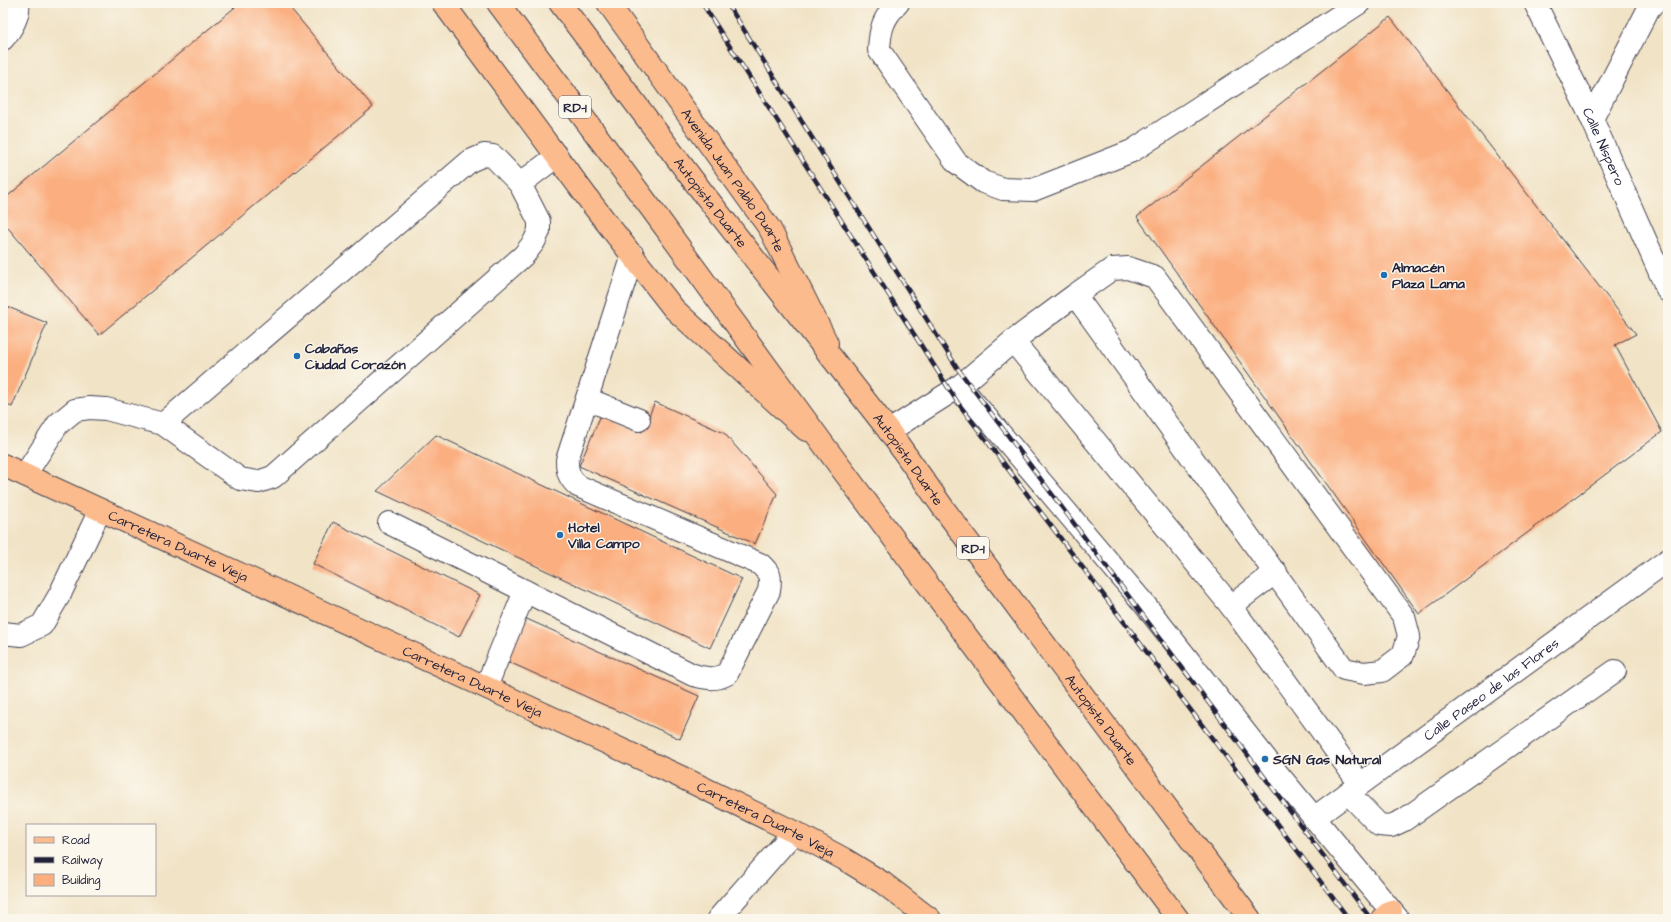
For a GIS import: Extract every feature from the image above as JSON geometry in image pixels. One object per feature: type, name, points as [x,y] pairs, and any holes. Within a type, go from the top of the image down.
[{"type":"main road","points":[[443,3],[674,309],[826,448]]},
{"type":"main road","name":"RD-1","points":[[498,3],[653,211],[826,448],[1178,919]]},
{"type":"main road","name":"Autopista Duarte","points":[[560,3],[693,180],[889,431],[944,509],[1250,919]]},
{"type":"main road","name":"Avenida Juan Pablo Duarte","points":[[608,3],[770,229],[840,369]]},
{"type":"main road","name":"Carretera Duarte Vieja","points":[[3,465],[681,777],[794,832],[844,859],[882,883],[918,915]]},
{"type":"street","points":[[3,39],[11,31],[19,8],[18,3]]},
{"type":"street","points":[[898,3],[888,14],[880,32],[879,50],[956,162],[983,182],[1003,189],[1033,190],[1132,151],[1359,3]]},
{"type":"street","name":"Calle Níspero","points":[[1535,3],[1592,119],[1668,291]]},
{"type":"street","points":[[1592,119],[1649,8],[1654,3]]},
{"type":"street","points":[[25,475],[58,424],[75,410],[89,408],[106,409],[163,424],[240,479],[258,482],[273,476],[524,255],[534,242],[539,231],[539,220],[520,184],[493,156],[484,155],[470,162],[163,424]]},
{"type":"street","points":[[520,184],[557,156]]},
{"type":"street","points":[[389,523],[693,675],[709,679],[719,678],[726,674],[769,590],[771,578],[767,570],[760,564],[578,486],[570,479],[567,469],[567,460],[633,255]]},
{"type":"street","points":[[889,431],[960,386],[1013,341],[1075,294],[1112,269],[1128,268],[1155,277],[1404,617],[1409,636],[1403,655],[1382,671],[1364,673],[1344,669],[1276,572],[1075,294]]},
{"type":"street","points":[[1013,341],[1231,606],[1379,825],[1391,826],[1404,820],[1615,671]]},
{"type":"street","points":[[960,386],[1146,606],[1390,916]]},
{"type":"street","points":[[587,399],[639,420]]},
{"type":"street","points":[[3,633],[21,635],[42,625],[60,594],[100,510]]},
{"type":"street","name":"Calle Paseo de las Flores","points":[[1314,818],[1668,560]]},
{"type":"street","points":[[1231,606],[1276,572]]},
{"type":"street","points":[[486,687],[525,591]]},
{"type":"street","points":[[718,919],[794,832]]},
{"type":"building","points":[[240,3],[286,3],[373,107],[99,335],[3,222],[3,200]]},
{"type":"building","name":"Almacén Plaza Lama","points":[[1390,17],[1636,334],[1615,345],[1662,432],[1419,614],[1137,217]]},
{"type":"building","points":[[3,305],[47,323],[12,407],[3,403]]},
{"type":"building","points":[[655,402],[724,433],[777,494],[755,544],[579,466],[601,415],[642,432]]},
{"type":"building","name":"Hotel Villa Campo","points":[[436,435],[742,579],[710,648],[377,491]]},
{"type":"building","points":[[333,522],[480,595],[459,637],[313,564]]},
{"type":"building","points":[[520,616],[699,696],[680,739],[500,658]]},
{"type":"railway","points":[[702,3],[958,403],[1349,919]]},
{"type":"railway","points":[[727,3],[958,369],[1371,919]]},
{"type":"place","name":"Almacén Plaza Lama","points":[[1384,275]]},
{"type":"place","name":"Cabañas Ciudad Corazón","points":[[297,356]]},
{"type":"place","name":"Hotel Villa Campo","points":[[560,535]]},
{"type":"place","name":"SGN Gas Natural","points":[[1265,759]]}]
